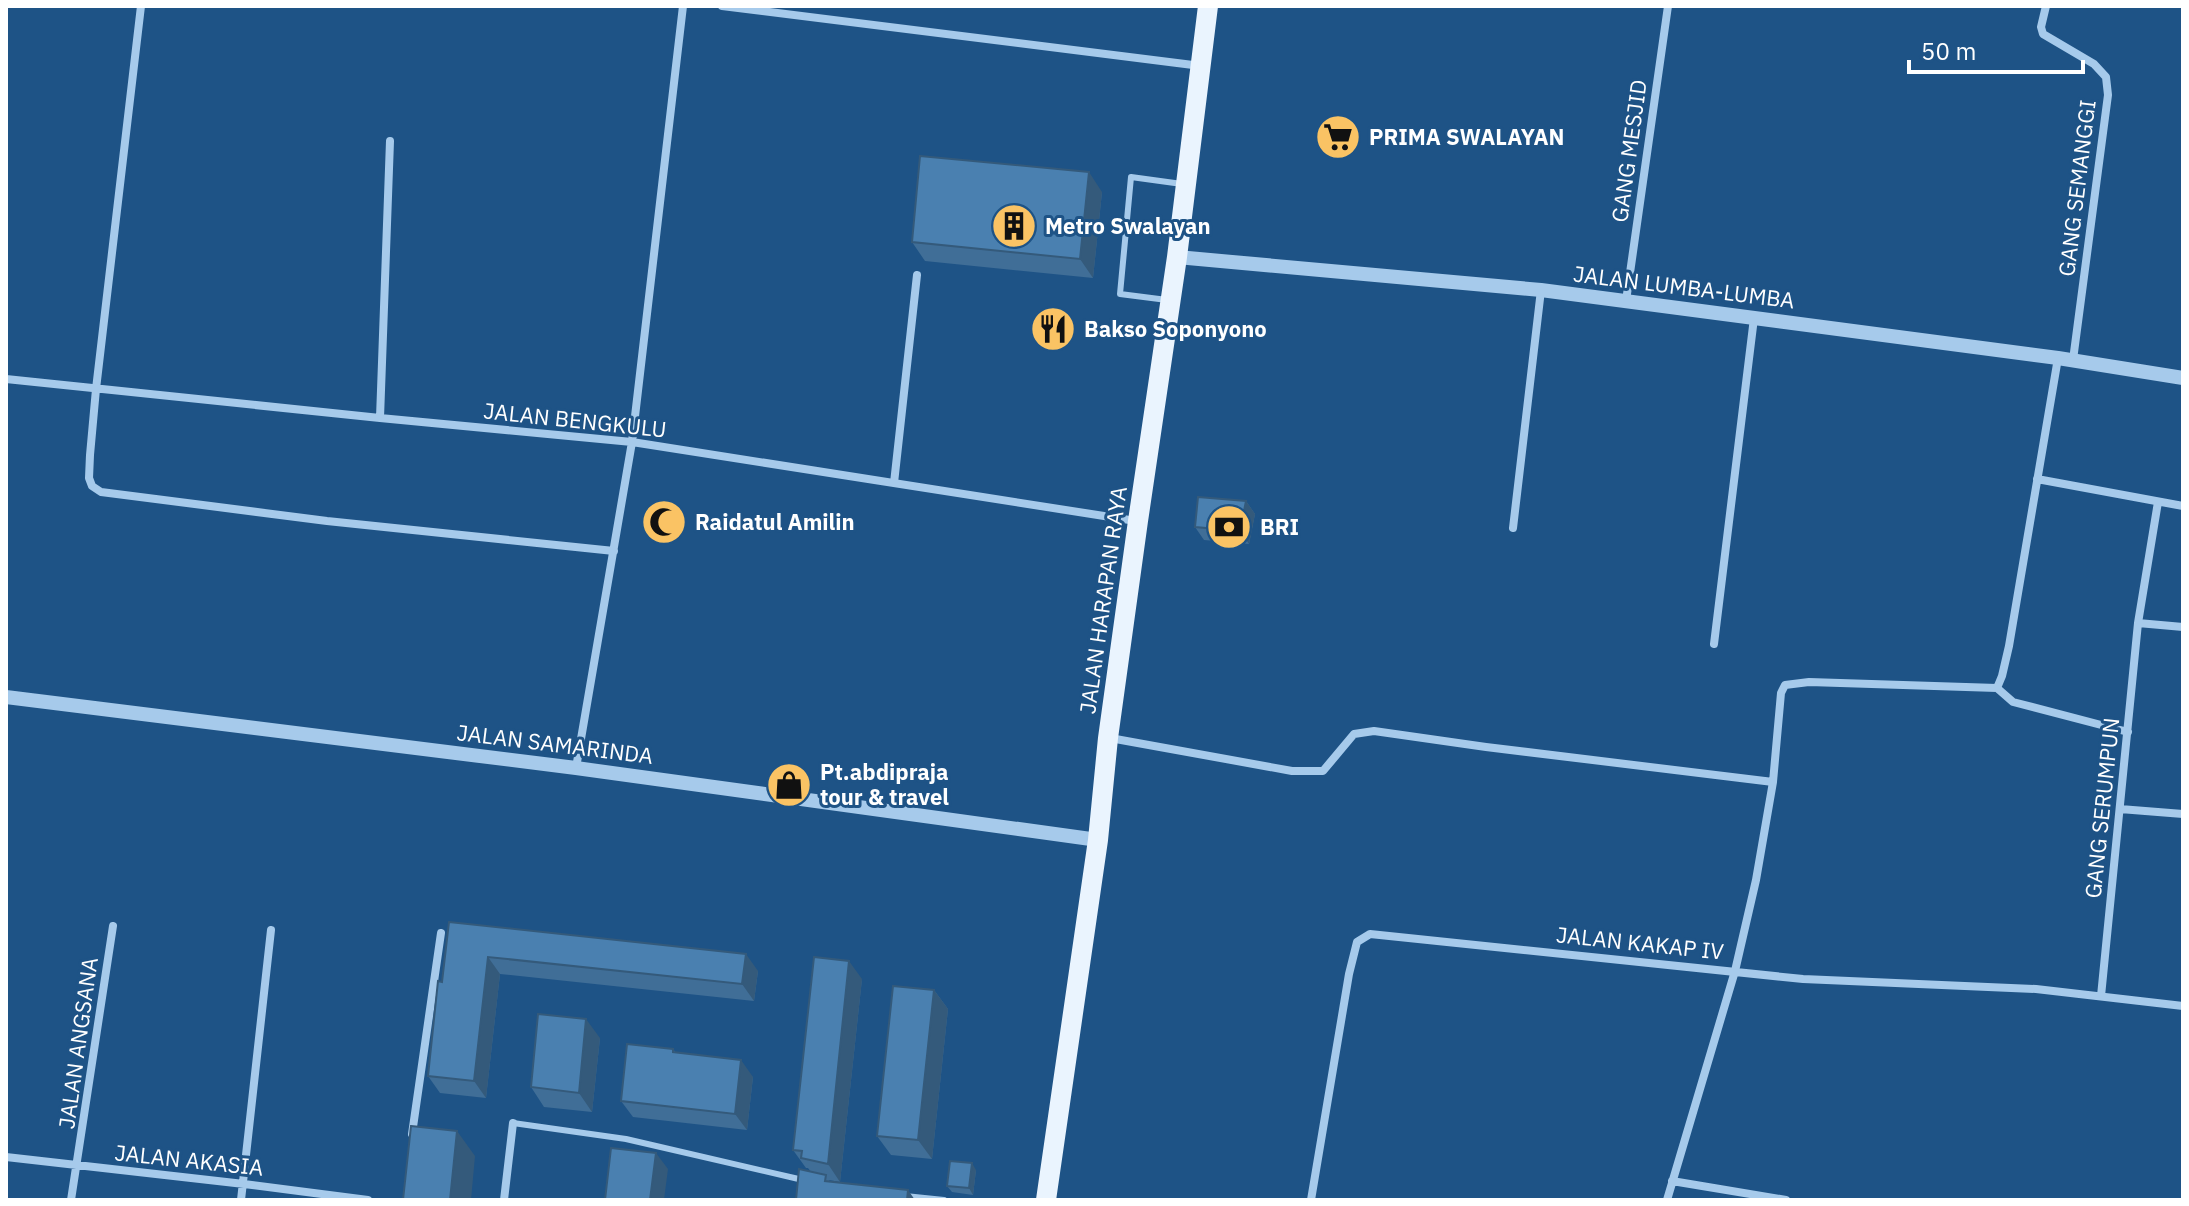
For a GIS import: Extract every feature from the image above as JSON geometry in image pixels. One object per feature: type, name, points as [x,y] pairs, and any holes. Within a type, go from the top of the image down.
[{"type":"main road","name":"JALAN HARAPAN RAYA","points":[[1046,1200],[1098,840],[1108,738],[1187,184],[1208,6]]},
{"type":"street","points":[[141,6],[96,389],[89,478],[92,486],[101,492],[327,521],[614,551]]},
{"type":"street","points":[[576,768],[632,442],[683,6]]},
{"type":"street","points":[[722,6],[1201,66]]},
{"type":"street","name":"GANG MESJID","points":[[1626,301],[1668,6]]},
{"type":"street","name":"GANG SEMANGGI","points":[[2046,6],[2041,27],[2043,34],[2094,64],[2106,77],[2108,95],[2066,359]]},
{"type":"street","points":[[380,418],[390,141]]},
{"type":"street","name":"JALAN LUMBA-LUMBA","points":[[1177,257],[1541,290],[2066,359],[2183,378]]},
{"type":"street","points":[[894,483],[917,275]]},
{"type":"street","points":[[1513,528],[1541,290]]},
{"type":"street","points":[[1714,644],[1754,318]]},
{"type":"street","points":[[1997,688],[2009,646],[2037,479],[2066,359]]},
{"type":"street","name":"JALAN BENGKULU","points":[[6,379],[632,442],[1138,521]]},
{"type":"street","points":[[2037,479],[2183,506]]},
{"type":"street","name":"GANG SERUMPUN","points":[[2101,996],[2138,623],[2158,502]]},
{"type":"street","points":[[2138,623],[2183,627]]},
{"type":"street","points":[[1667,1200],[1735,971],[1756,880],[1773,782],[1781,693],[1785,685],[1809,682],[1997,688],[2013,702],[2128,732]]},
{"type":"street","name":"JALAN SAMARINDA","points":[[6,697],[576,768],[1098,840]]},
{"type":"street","points":[[1108,738],[1292,771],[1323,771],[1354,734],[1374,731],[1773,782]]},
{"type":"street","points":[[2120,809],[2183,814]]},
{"type":"street","name":"JALAN ANGSANA","points":[[71,1200],[113,926]]},
{"type":"street","points":[[241,1200],[271,930]]},
{"type":"street","points":[[412,1137],[441,933]]},
{"type":"street","name":"JALAN KAKAP IV","points":[[1311,1200],[1349,974],[1357,942],[1370,934],[1803,979],[2036,989],[2183,1006]]},
{"type":"street","points":[[504,1200],[513,1123]]},
{"type":"street","name":"JALAN AKASIA","points":[[6,1157],[368,1200]]},
{"type":"street","points":[[1672,1181],[1786,1200]]},
{"type":"lane","points":[[1171,301],[1120,294],[1131,177],[1187,184]]},
{"type":"lane","points":[[513,1123],[626,1139],[812,1182]]},
{"type":"lane","points":[[900,1195],[944,1200]]},
{"type":"building","name":"Metro Swalayan","points":[[920,156],[1089,172],[1080,259],[912,242]]},
{"type":"building","points":[[1198,497],[1246,501],[1240,531],[1195,527]]},
{"type":"building","points":[[449,922],[746,954],[742,984],[488,957],[474,1081],[428,1076],[438,981],[442,982]]},
{"type":"building","points":[[814,957],[849,961],[828,1164],[801,1158],[802,1151],[793,1150]]},
{"type":"building","points":[[893,986],[934,990],[918,1140],[877,1136]]},
{"type":"building","points":[[538,1014],[586,1019],[579,1093],[531,1087]]},
{"type":"building","points":[[627,1044],[741,1060],[735,1114],[621,1101]]},
{"type":"building","points":[[411,1126],[457,1131],[450,1200],[403,1200]]},
{"type":"building","points":[[611,1148],[656,1153],[650,1200],[605,1200]]},
{"type":"building","points":[[950,1161],[972,1163],[969,1188],[947,1186]]},
{"type":"building","points":[[799,1169],[826,1175],[825,1181],[908,1190],[907,1200],[796,1200]]},
{"type":"place","name":"PRIMA SWALAYAN","points":[[1338,137]]},
{"type":"place","name":"Metro Swalayan","points":[[1014,226]]},
{"type":"place","name":"Bakso Soponyono","points":[[1053,329]]},
{"type":"place","name":"Raidatul Amilin","points":[[664,522]]},
{"type":"place","name":"BRI","points":[[1229,527]]},
{"type":"place","name":"Pt.abdipraja tour & travel","points":[[789,785]]}]
